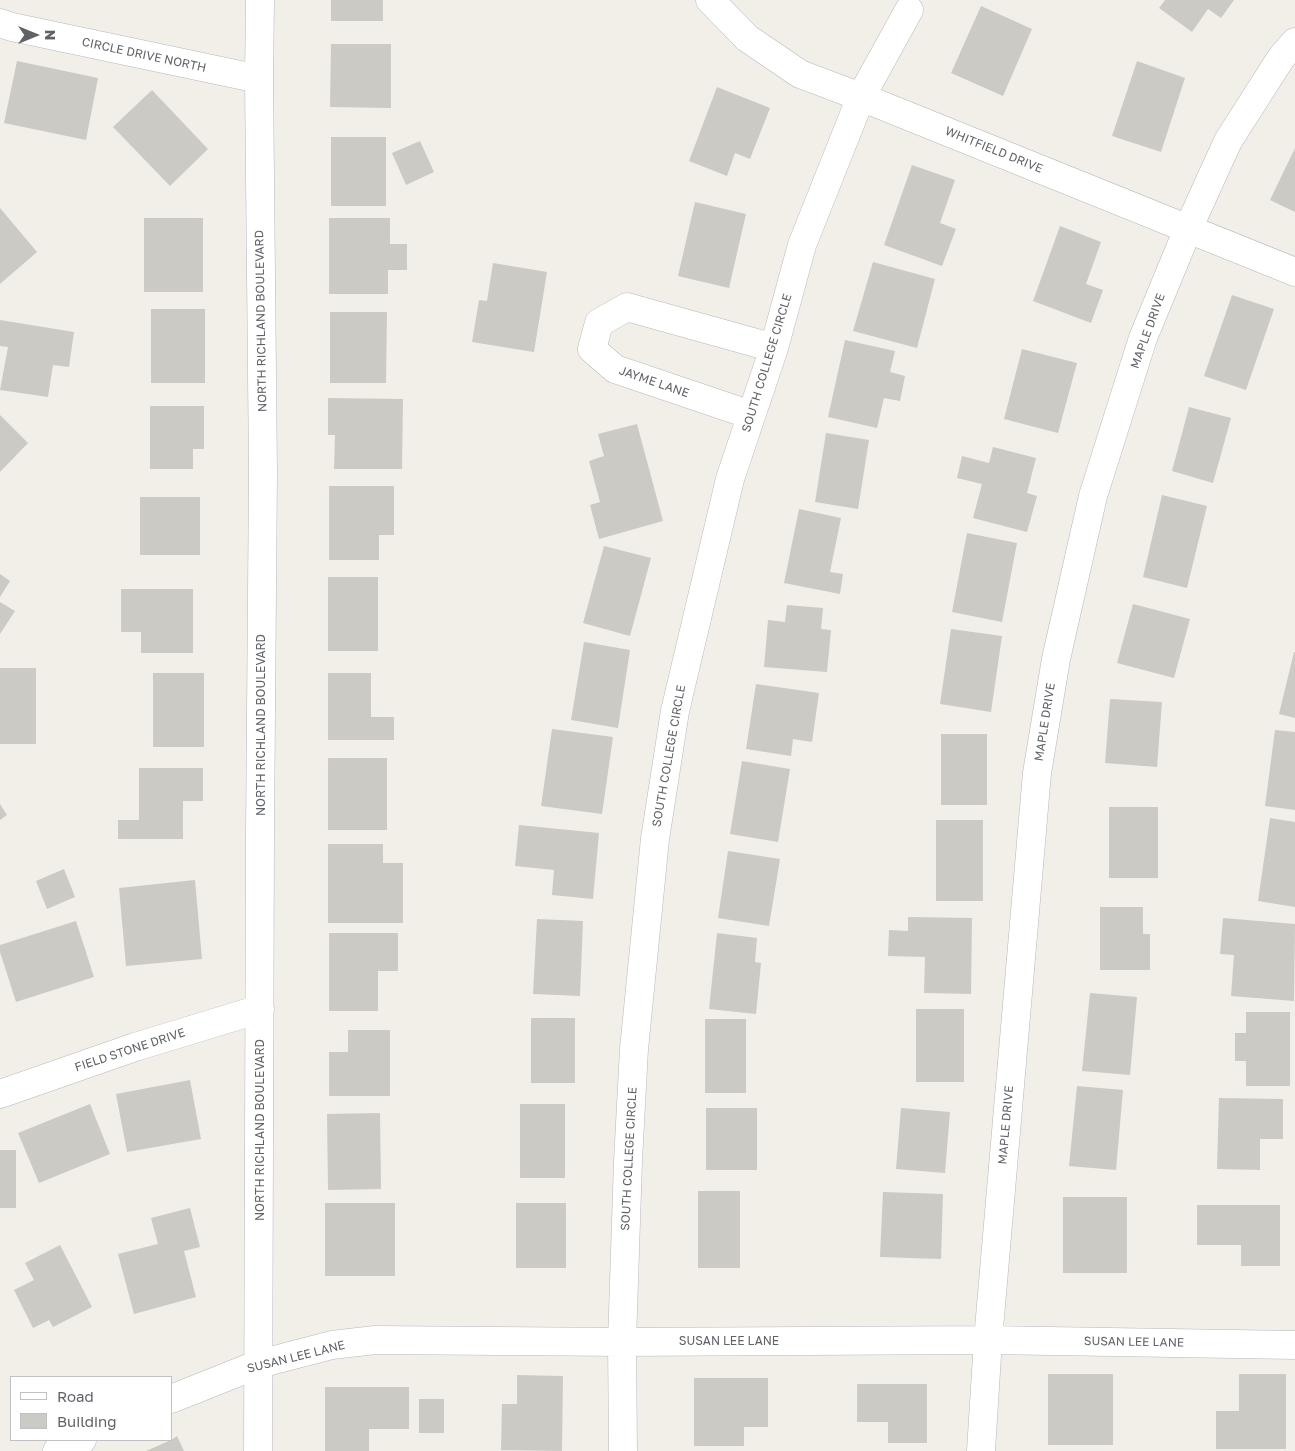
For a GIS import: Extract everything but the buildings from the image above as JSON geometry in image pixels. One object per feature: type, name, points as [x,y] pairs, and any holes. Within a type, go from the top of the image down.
[{"type":"street","name":"NORTH RICHLAND BOULEVARD","points":[[258,1451],[263,472],[258,79],[260,0]]},
{"type":"street","name":"WHITFIELD DRIVE","points":[[710,0],[747,38],[800,74],[1295,272]]},
{"type":"street","name":"SOUTH COLLEGE CIRCLE","points":[[622,1451],[622,1342],[634,1049],[655,839],[675,711],[730,479],[774,348],[802,244],[861,97],[909,10]]},
{"type":"street","name":"CIRCLE DRIVE NORTH","points":[[0,23],[258,79]]},
{"type":"street","name":"MAPLE DRIVE","points":[[981,1451],[988,1340],[1037,773],[1056,658],[1092,496],[1144,338],[1188,229],[1228,141],[1281,58],[1295,42]]},
{"type":"street","name":"JAYME LANE","points":[[751,415],[615,369],[592,349],[598,323],[627,307],[774,348]]},
{"type":"street","name":"FIELD STONE DRIVE","points":[[0,1094],[135,1047],[260,1009]]},
{"type":"street","name":"SUSAN LEE LANE","points":[[172,1398],[259,1364],[332,1345],[375,1340],[622,1342],[988,1340],[1295,1345]]},
{"type":"street","points":[[57,1451],[80,1441]]}]
